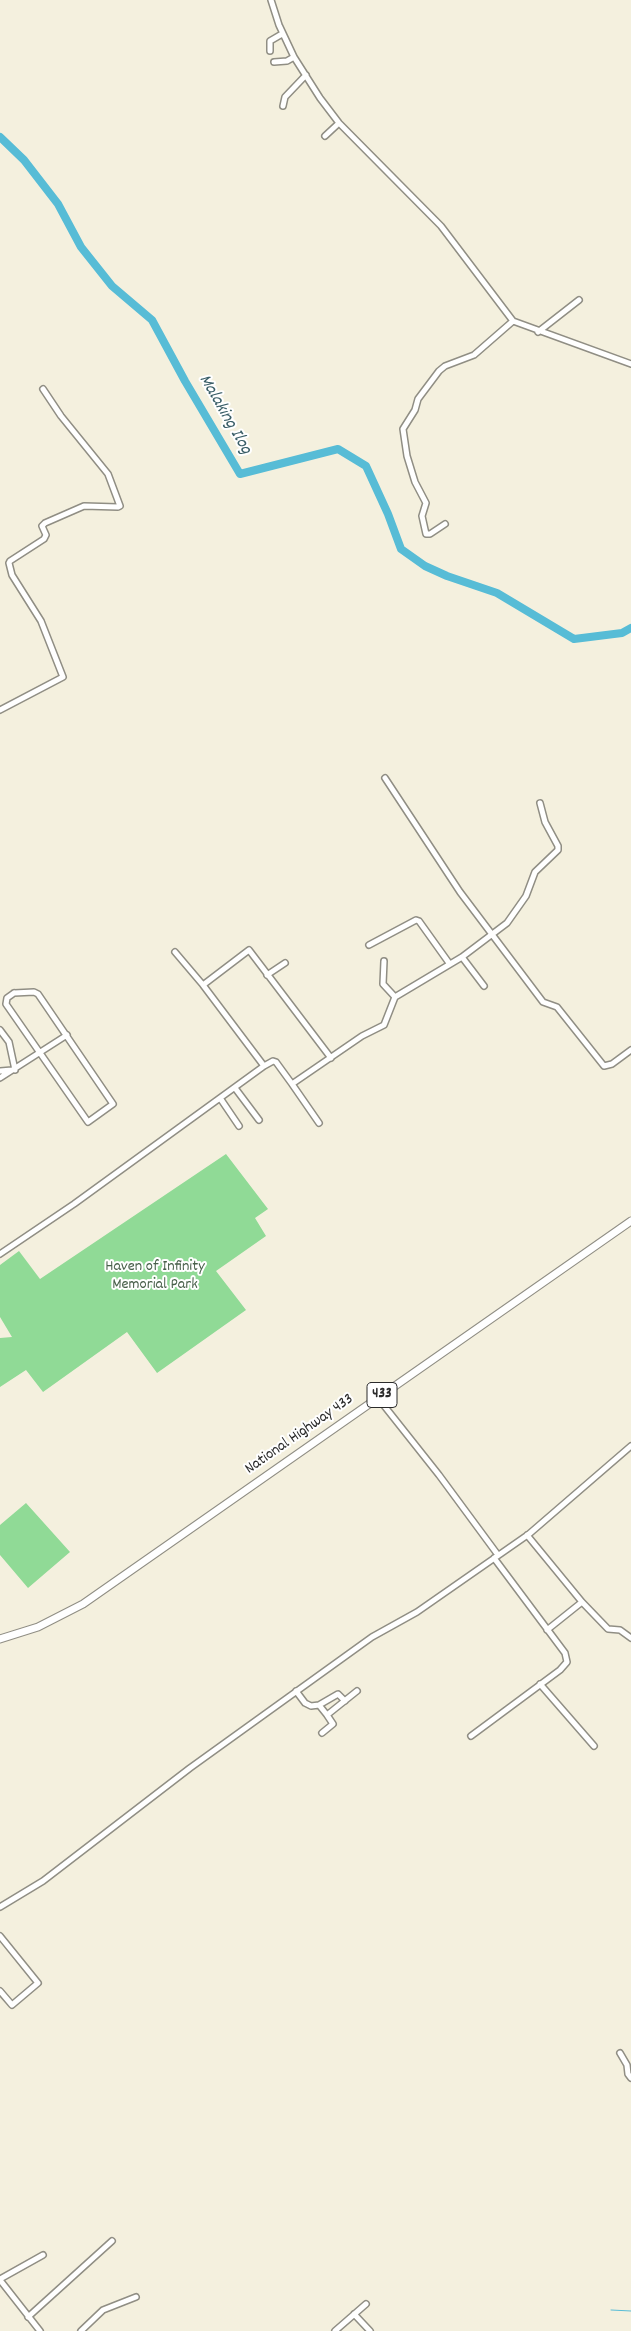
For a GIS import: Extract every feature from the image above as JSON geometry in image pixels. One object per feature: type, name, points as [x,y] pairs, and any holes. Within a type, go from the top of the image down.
[{"type":"main road","name":"National Highway 433","points":[[0,1639],[38,1627],[82,1604],[631,1221]]},
{"type":"street","points":[[271,0],[282,34],[294,57],[339,123],[441,226],[513,321],[538,332],[631,364]]},
{"type":"street","points":[[270,51],[270,41],[282,34]]},
{"type":"street","points":[[274,62],[282,62],[294,57]]},
{"type":"street","points":[[283,106],[285,97],[306,76]]},
{"type":"street","points":[[326,136],[339,123]]},
{"type":"street","points":[[538,332],[579,300]]},
{"type":"street","points":[[445,524],[426,534],[422,523],[426,503],[415,482],[407,456],[403,429],[418,399],[439,371],[445,366],[474,355],[513,321]]},
{"type":"street","points":[[0,710],[63,677],[41,621],[12,575],[10,561],[44,539],[46,535],[42,526],[45,523],[84,506],[120,506],[108,474],[61,416],[43,389]]},
{"type":"street","points":[[385,778],[429,847],[492,936],[543,1002],[557,1007],[604,1066],[612,1064],[631,1050]]},
{"type":"street","points":[[292,1084],[362,1036],[384,1025],[395,997],[462,957],[492,936],[506,922],[526,896],[535,872],[558,850],[558,846],[544,822],[540,803]]},
{"type":"street","points":[[369,945],[416,920],[450,964]]},
{"type":"street","points":[[203,984],[249,950],[331,1058]]},
{"type":"street","points":[[175,952],[203,984],[264,1066]]},
{"type":"street","points":[[462,957],[484,986]]},
{"type":"street","points":[[384,962],[382,984],[395,997]]},
{"type":"street","points":[[267,975],[285,963]]},
{"type":"street","points":[[36,993],[67,1035],[113,1104],[88,1122],[6,1004],[8,996],[36,993]]},
{"type":"street","points":[[0,1030],[10,1042],[15,1070]]},
{"type":"street","points":[[0,1078],[67,1035]]},
{"type":"street","points":[[0,1254],[74,1204],[273,1061],[276,1062],[319,1123]]},
{"type":"street","points":[[0,1071],[15,1070]]},
{"type":"street","points":[[235,1088],[259,1120]]},
{"type":"street","points":[[220,1098],[239,1126]]},
{"type":"street","points":[[378,1398],[439,1475],[565,1653],[567,1662],[560,1670],[471,1736]]},
{"type":"street","points":[[0,1907],[50,1876],[190,1768],[372,1637],[417,1612],[527,1535],[631,1446]]},
{"type":"street","points":[[527,1535],[582,1602],[608,1629],[620,1630],[631,1638]]},
{"type":"street","points":[[548,1630],[582,1602]]},
{"type":"street","points":[[540,1684],[594,1746]]},
{"type":"street","points":[[296,1691],[311,1706],[319,1705],[338,1694],[344,1701]]},
{"type":"street","points":[[327,1715],[357,1691]]},
{"type":"street","points":[[319,1705],[333,1724],[322,1733]]},
{"type":"street","points":[[0,1936],[38,1983],[12,2005],[0,1991]]},
{"type":"street","points":[[620,2053],[627,2064],[628,2074],[631,2078]]},
{"type":"street","points":[[28,2318],[112,2240]]},
{"type":"street","points":[[40,2331],[28,2318],[0,2279],[42,2255]]},
{"type":"street","points":[[81,2331],[104,2310],[136,2298]]},
{"type":"street","points":[[338,2330],[366,2304]]},
{"type":"street","points":[[354,2314],[370,2331]]},
{"type":"green space","name":"Haven of Infinity Memorial Park","points":[[226,1154],[268,1209],[255,1218],[266,1236],[216,1271],[246,1310],[157,1373],[127,1332],[43,1392],[26,1370],[0,1387],[0,1338],[12,1337],[0,1317],[0,1265],[19,1251],[40,1279]]},
{"type":"green space","points":[[26,1503],[70,1552],[28,1588],[0,1555],[0,1525]]},
{"type":"waterway","name":"Malaking Ilog","points":[[0,137],[24,160],[58,204],[81,247],[112,286],[152,320],[185,381],[240,474],[338,449],[366,466],[388,514],[401,549],[425,566],[447,576],[497,593],[574,639],[622,633],[631,628]]},
{"type":"waterway","points":[[611,2310],[631,2311]]}]
